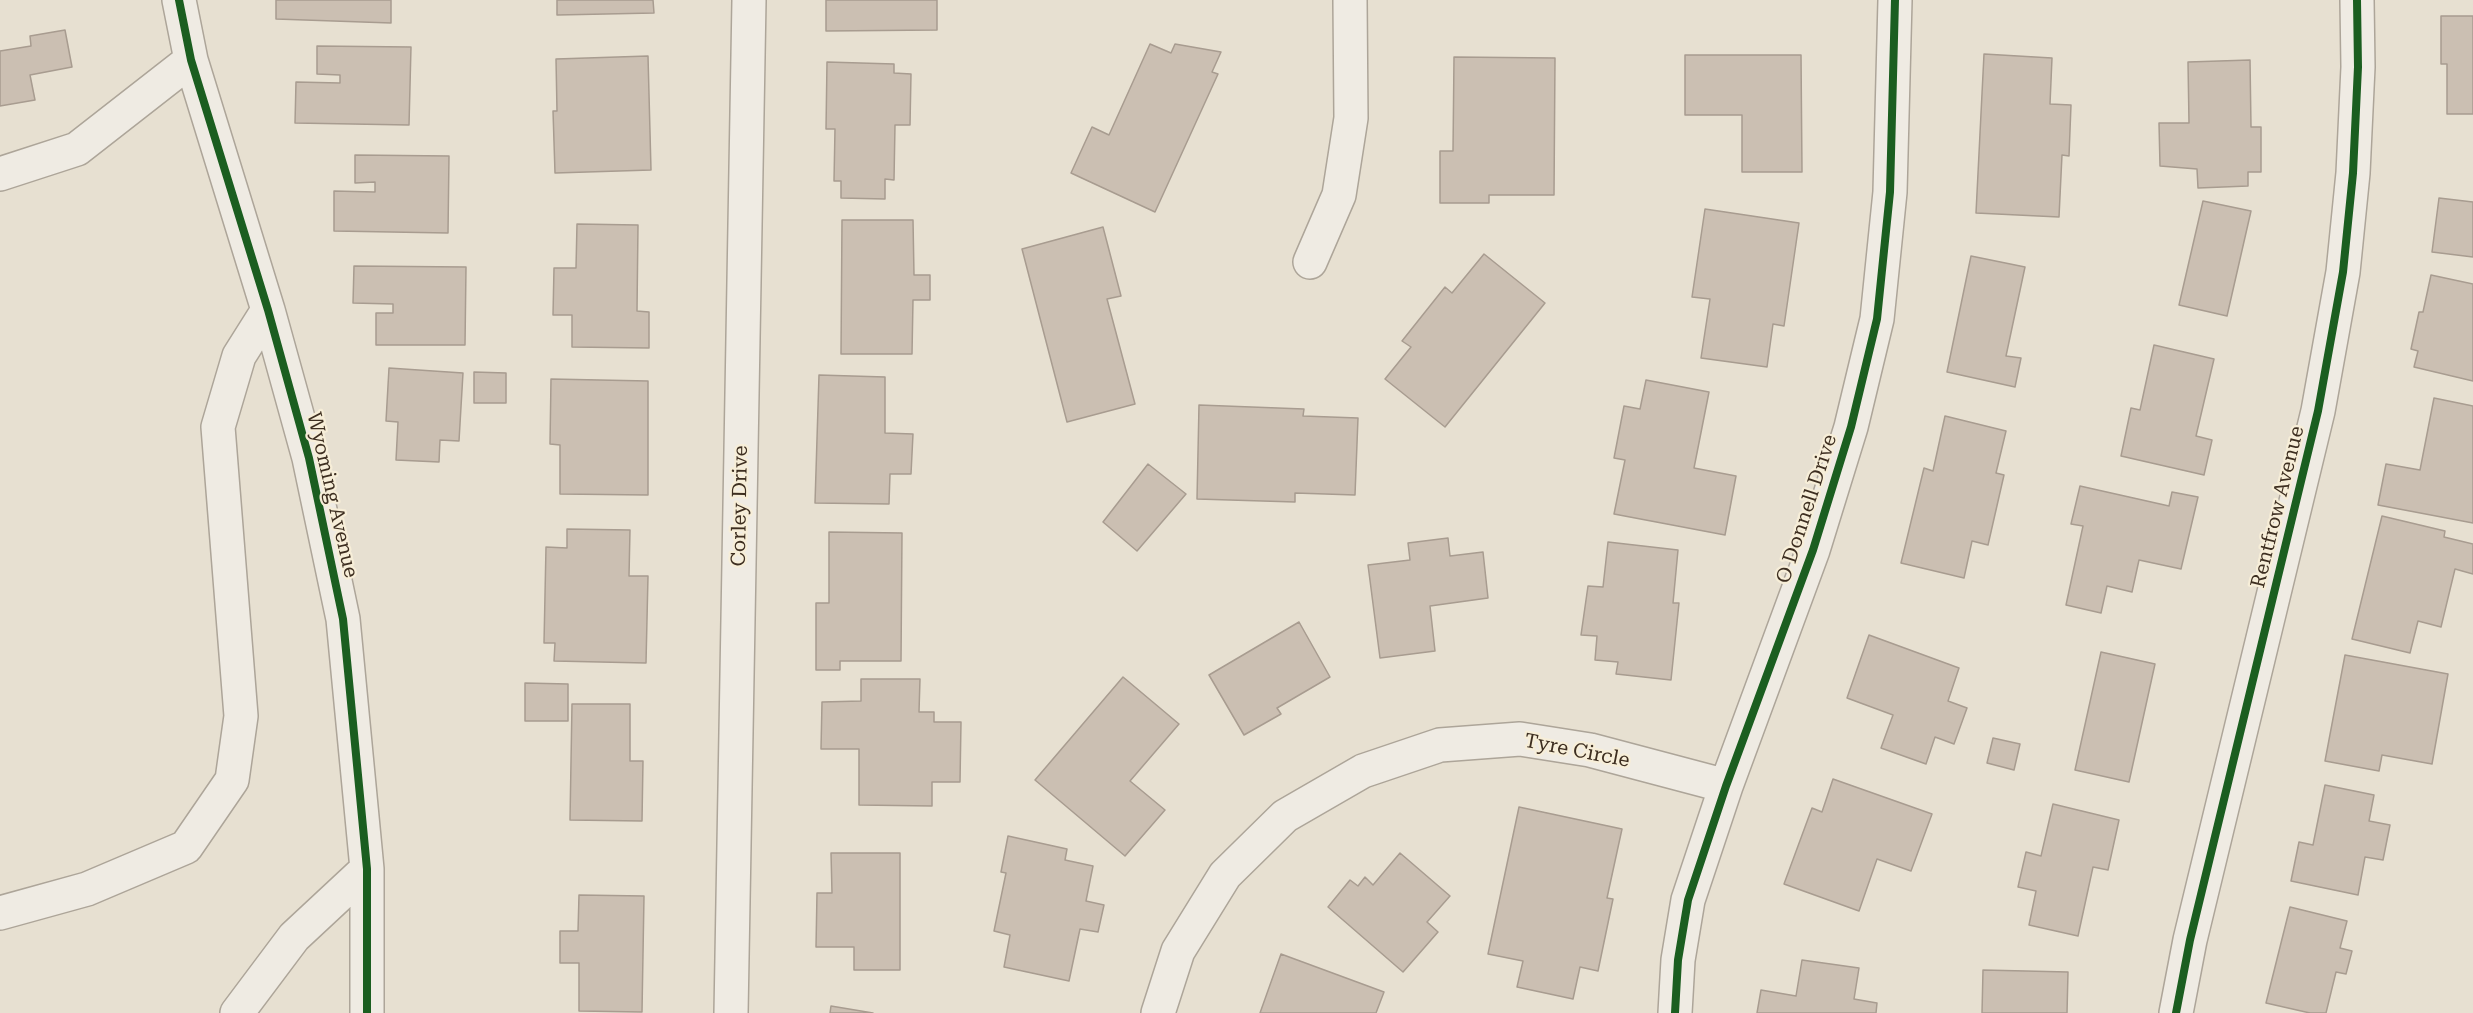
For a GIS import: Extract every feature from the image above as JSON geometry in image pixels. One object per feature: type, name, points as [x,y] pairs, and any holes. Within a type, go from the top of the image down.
[{"type":"street","name":"Wyoming Avenue","points":[[179,0],[190,60],[268,310],[309,458],[343,620],[367,869],[367,1013]]},
{"type":"street","name":"Corley Drive","points":[[731,1013],[749,0]]},
{"type":"street","points":[[1310,262],[1339,195],[1341,184],[1351,118],[1350,0]]},
{"type":"street","name":"O Donnell Drive","points":[[1675,1013],[1678,960],[1688,900],[1726,786],[1813,550],[1851,427],[1877,320],[1890,192],[1895,0]]},
{"type":"street","name":"Rentfrow Avenue","points":[[2176,1013],[2190,940],[2320,400],[2343,272],[2353,173],[2358,67],[2357,0]]},
{"type":"street","points":[[0,174],[77,148],[190,60]]},
{"type":"street","points":[[0,913],[87,890],[186,848],[232,780],[241,716],[218,427],[239,356],[268,310]]},
{"type":"street","name":"Tyre Circle","points":[[1158,1013],[1179,951],[1225,875],[1285,816],[1363,771],[1440,745],[1520,739],[1590,750],[1726,786]]},
{"type":"street","points":[[237,1013],[294,937],[367,869]]},
{"type":"building","points":[[276,0],[391,0],[391,23],[276,19]]},
{"type":"building","points":[[557,0],[653,0],[654,13],[557,15]]},
{"type":"building","points":[[826,0],[937,0],[937,30],[826,31]]},
{"type":"building","points":[[2441,16],[2473,16],[2473,114],[2447,114],[2447,64],[2441,64]]},
{"type":"building","points":[[65,30],[72,67],[30,75],[35,100],[0,106],[0,51],[31,46],[30,36]]},
{"type":"building","points":[[1150,44],[1171,53],[1175,44],[1221,52],[1212,72],[1218,74],[1155,212],[1071,173],[1092,127],[1109,135]]},
{"type":"building","points":[[317,46],[411,47],[409,125],[295,123],[296,82],[340,83],[340,75],[317,74]]},
{"type":"building","points":[[1984,54],[2052,58],[2050,104],[2071,105],[2069,156],[2062,155],[2059,217],[1976,213]]},
{"type":"building","points":[[1685,55],[1801,55],[1802,172],[1742,172],[1742,115],[1685,115]]},
{"type":"building","points":[[648,56],[651,170],[555,173],[553,111],[557,111],[556,59]]},
{"type":"building","points":[[1454,57],[1555,58],[1554,195],[1489,195],[1489,203],[1440,203],[1440,151],[1453,151]]},
{"type":"building","points":[[2250,60],[2251,127],[2261,127],[2261,172],[2248,172],[2248,186],[2198,188],[2197,169],[2160,166],[2159,123],[2189,123],[2188,62]]},
{"type":"building","points":[[827,62],[894,64],[894,73],[911,74],[910,125],[895,125],[894,180],[885,179],[885,199],[841,198],[841,181],[834,181],[835,129],[826,129]]},
{"type":"building","points":[[355,155],[449,156],[448,233],[334,231],[334,191],[375,192],[375,182],[355,183]]},
{"type":"building","points":[[2439,198],[2473,202],[2473,257],[2432,252]]},
{"type":"building","points":[[2203,201],[2251,211],[2227,316],[2179,305]]},
{"type":"building","points":[[1705,209],[1799,223],[1784,326],[1773,324],[1767,367],[1701,358],[1710,299],[1692,297]]},
{"type":"building","points":[[842,220],[913,220],[914,275],[930,275],[930,300],[913,300],[912,354],[841,354]]},
{"type":"building","points":[[577,224],[638,225],[637,311],[649,312],[649,348],[572,347],[572,315],[553,315],[554,268],[576,268]]},
{"type":"building","points":[[1103,227],[1121,296],[1107,299],[1135,404],[1067,422],[1022,249]]},
{"type":"building","points":[[1484,254],[1545,303],[1445,427],[1385,379],[1411,347],[1402,341],[1445,287],[1452,293]]},
{"type":"building","points":[[1971,256],[2025,267],[2006,356],[2021,358],[2015,387],[1947,372]]},
{"type":"building","points":[[354,266],[466,267],[465,345],[376,345],[376,313],[393,313],[393,304],[353,303]]},
{"type":"building","points":[[2431,275],[2473,284],[2473,381],[2414,367],[2418,351],[2411,349],[2419,312],[2423,312]]},
{"type":"building","points":[[2154,345],[2214,359],[2196,436],[2212,440],[2204,475],[2121,456],[2131,408],[2140,410]]},
{"type":"building","points":[[389,368],[463,373],[459,441],[440,440],[439,462],[396,460],[398,422],[386,421]]},
{"type":"building","points":[[474,372],[506,373],[506,403],[474,403]]},
{"type":"building","points":[[819,375],[885,377],[885,433],[913,434],[911,474],[890,474],[889,504],[815,503]]},
{"type":"building","points":[[551,379],[648,381],[648,495],[560,494],[560,445],[550,444]]},
{"type":"building","points":[[1646,380],[1709,392],[1694,468],[1736,476],[1725,535],[1614,514],[1625,460],[1614,458],[1624,406],[1640,409]]},
{"type":"building","points":[[2434,398],[2473,406],[2473,523],[2378,505],[2386,464],[2420,470]]},
{"type":"building","points":[[1199,405],[1304,409],[1303,416],[1358,418],[1355,495],[1295,493],[1295,502],[1197,499]]},
{"type":"building","points":[[1945,416],[2006,431],[1996,473],[2004,475],[1988,545],[1972,541],[1964,578],[1901,563],[1924,468],[1933,471]]},
{"type":"building","points":[[1148,464],[1186,494],[1137,551],[1103,522]]},
{"type":"building","points":[[2080,486],[2169,506],[2172,492],[2198,497],[2181,569],[2139,560],[2132,592],[2107,586],[2101,613],[2066,605],[2083,526],[2071,524]]},
{"type":"building","points":[[2382,516],[2445,531],[2444,537],[2473,544],[2473,574],[2455,569],[2441,627],[2418,621],[2410,653],[2352,639]]},
{"type":"building","points":[[567,529],[630,530],[629,576],[648,576],[646,663],[554,661],[555,643],[544,643],[546,547],[567,548]]},
{"type":"building","points":[[829,532],[902,533],[901,661],[840,661],[840,670],[816,670],[816,603],[829,603]]},
{"type":"building","points":[[1448,538],[1450,556],[1483,552],[1488,598],[1430,606],[1435,651],[1380,658],[1368,565],[1410,560],[1408,543]]},
{"type":"building","points":[[1608,542],[1678,550],[1673,603],[1679,603],[1671,680],[1616,674],[1618,662],[1595,660],[1597,636],[1581,635],[1588,586],[1603,587]]},
{"type":"building","points":[[1299,622],[1330,677],[1277,708],[1281,714],[1244,735],[1209,675]]},
{"type":"building","points":[[1869,635],[1959,668],[1948,701],[1967,708],[1954,744],[1935,737],[1926,764],[1881,748],[1893,715],[1847,698]]},
{"type":"building","points":[[2101,652],[2155,664],[2129,782],[2075,770]]},
{"type":"building","points":[[2345,655],[2448,674],[2432,764],[2382,755],[2379,771],[2325,761]]},
{"type":"building","points":[[1123,677],[1179,724],[1130,781],[1165,810],[1125,856],[1035,780]]},
{"type":"building","points":[[861,679],[920,679],[919,712],[934,712],[934,722],[961,722],[960,782],[932,782],[932,806],[859,805],[859,749],[821,749],[822,702],[861,701]]},
{"type":"building","points":[[525,683],[568,684],[568,721],[525,721]]},
{"type":"building","points":[[572,704],[630,704],[630,761],[643,761],[642,821],[570,820]]},
{"type":"building","points":[[1993,738],[2020,744],[2014,770],[1987,763]]},
{"type":"building","points":[[1833,779],[1932,814],[1911,871],[1877,859],[1859,911],[1784,884],[1812,808],[1822,812]]},
{"type":"building","points":[[2325,785],[2374,795],[2369,821],[2390,825],[2383,860],[2365,857],[2358,895],[2291,881],[2299,842],[2313,845]]},
{"type":"building","points":[[2053,804],[2119,820],[2108,870],[2093,867],[2078,936],[2029,925],[2036,891],[2018,887],[2026,852],[2041,856]]},
{"type":"building","points":[[1519,807],[1622,829],[1607,898],[1613,899],[1598,971],[1580,967],[1573,999],[1517,987],[1523,961],[1488,954]]},
{"type":"building","points":[[1008,836],[1067,849],[1065,860],[1093,866],[1086,901],[1104,905],[1098,932],[1080,929],[1069,981],[1004,967],[1010,935],[994,931],[1006,873],[1001,872]]},
{"type":"building","points":[[831,853],[900,853],[900,970],[854,970],[854,947],[816,947],[817,893],[832,893]]},
{"type":"building","points":[[1400,853],[1450,896],[1427,922],[1438,932],[1403,972],[1328,907],[1350,880],[1358,886],[1365,877],[1373,885]]},
{"type":"building","points":[[579,895],[644,896],[642,1012],[579,1011],[579,963],[560,963],[560,931],[578,931]]},
{"type":"building","points":[[2290,907],[2347,921],[2340,948],[2352,951],[2346,974],[2336,972],[2326,1013],[2310,1013],[2266,1003]]},
{"type":"building","points":[[1281,954],[1384,992],[1376,1013],[1260,1013]]},
{"type":"building","points":[[1802,960],[1859,968],[1854,999],[1877,1003],[1876,1013],[1757,1013],[1761,990],[1796,996]]},
{"type":"building","points":[[1983,970],[2068,972],[2067,1013],[1982,1013]]},
{"type":"building","points":[[831,1006],[873,1013],[830,1013]]},
{"type":"cycle path","points":[[179,0],[191,60],[268,310],[309,458],[343,619],[367,869],[367,1013]]},
{"type":"cycle path","points":[[1675,1013],[1678,960],[1688,900],[1726,786],[1813,550],[1851,427],[1877,319],[1890,192],[1895,0]]},
{"type":"cycle path","points":[[2176,1013],[2190,940],[2318,411],[2343,272],[2353,173],[2358,67],[2357,0]]}]
